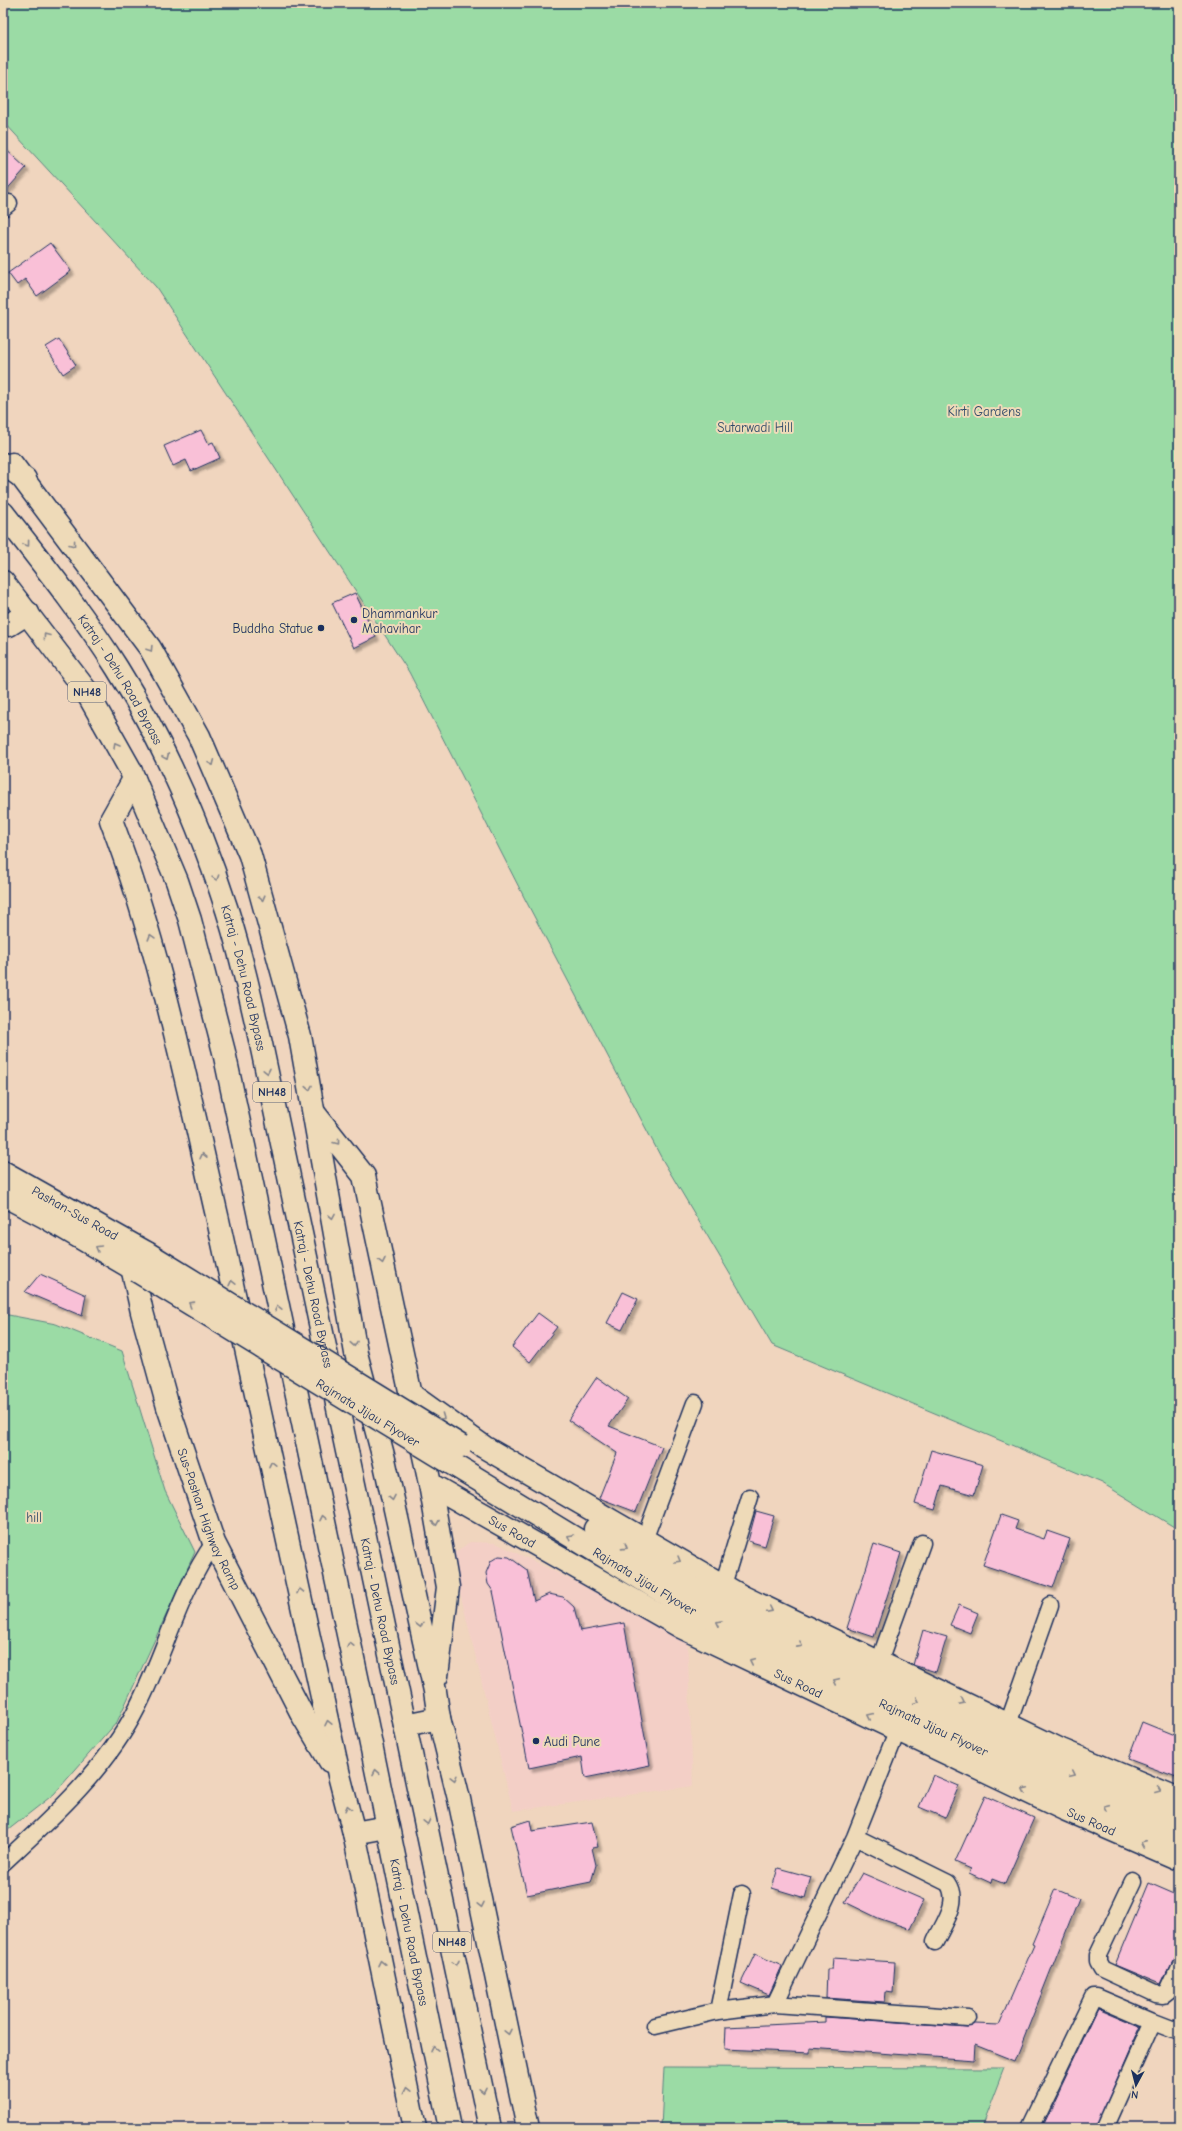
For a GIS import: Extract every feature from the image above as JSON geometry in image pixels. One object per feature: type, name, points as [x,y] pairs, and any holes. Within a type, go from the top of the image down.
[{"type":"main road","points":[[3,454],[25,479],[150,648],[199,736],[250,855],[300,1036],[356,1353],[384,1459],[435,1691],[439,1718],[459,1799],[528,2128]]},
{"type":"main road","points":[[3,464],[25,479]]},
{"type":"main road","name":"Katraj - Dehu Road Bypass","points":[[3,512],[53,578],[117,668],[164,752],[196,826],[227,910],[240,954],[261,1044],[490,2128]]},
{"type":"main road","name":"Katraj - Dehu Road Bypass","points":[[3,582],[85,688],[134,779],[179,888],[203,964],[216,1016],[360,1691],[450,2128]]},
{"type":"main road","points":[[3,624],[9,625],[28,613]]},
{"type":"main road","points":[[134,779],[111,820],[138,895],[162,974],[258,1399],[339,1775],[354,1833],[413,2128]]},
{"type":"main road","points":[[313,1111],[364,1176],[430,1484],[448,1587],[435,1691]]},
{"type":"main road","name":"Pashan-Sus Road","points":[[3,1172],[139,1264]]},
{"type":"main road","name":"Pashan-Sus Road","points":[[3,1195],[139,1264]]},
{"type":"main road","name":"Sus-Pashan Highway Ramp","points":[[139,1264],[142,1312],[168,1407],[214,1543],[303,1716],[339,1775]]},
{"type":"main road","name":"Rajmata Jijau Flyover","points":[[139,1264],[456,1455],[689,1586],[809,1650],[1179,1822]]},
{"type":"main road","points":[[410,1394],[484,1447],[723,1585],[1061,1750],[1179,1798]]},
{"type":"main road","name":"Rajmata Jijau Flyover","points":[[456,1455],[691,1609],[791,1660],[1179,1842]]},
{"type":"main road","name":"Sus Road","points":[[430,1484],[681,1627],[1064,1809],[1179,1860]]},
{"type":"main road","points":[[405,1725],[439,1718]]},
{"type":"main road","points":[[354,1833],[387,1827]]},
{"type":"street","points":[[644,1540],[695,1403]]},
{"type":"street","points":[[723,1585],[750,1497]]},
{"type":"street","points":[[3,1863],[63,1808],[106,1755],[137,1709],[199,1565],[214,1543]]},
{"type":"street","points":[[879,1662],[922,1543]]},
{"type":"street","points":[[1008,1724],[1050,1605]]},
{"type":"street","points":[[775,2004],[855,1837],[898,1729]]},
{"type":"street","points":[[855,1837],[948,1883],[952,1889],[953,1903],[935,1942]]},
{"type":"street","points":[[1133,1881],[1098,1955],[1098,1962],[1102,1969],[1156,1994],[1163,1995],[1168,1991],[1179,1967]]},
{"type":"street","points":[[718,2012],[742,1894]]},
{"type":"street","points":[[1030,2128],[1093,1997],[1097,1996],[1179,2031]]},
{"type":"street","points":[[655,2026],[718,2012],[775,2004],[968,2018]]},
{"type":"street","points":[[1105,2128],[1153,2021]]},
{"type":"shaded area","points":[[470,1542],[496,1543],[687,1636],[693,1786],[513,1811],[451,1555]]},
{"type":"green space","name":"Sutarwadi Hill","points":[[3,3],[1179,3],[1179,1530],[1102,1483],[772,1345],[662,1159],[526,901],[409,672],[156,287],[3,121]]},
{"type":"green space","name":"hill","points":[[3,1314],[56,1324],[122,1351],[165,1491],[195,1552],[117,1722],[54,1794],[3,1834]]},
{"type":"green space","points":[[664,2067],[1004,2068],[981,2128],[661,2128]]},
{"type":"building","points":[[3,147],[26,168],[3,194]]},
{"type":"building","points":[[50,243],[71,271],[37,296],[25,279],[17,285],[8,273]]},
{"type":"building","points":[[59,339],[76,365],[63,374],[46,347]]},
{"type":"building","points":[[201,430],[208,444],[213,442],[220,458],[191,471],[186,460],[173,466],[164,446]]},
{"type":"building","name":"Dhammankur Mahavihar","points":[[355,593],[376,637],[354,648],[332,603]]},
{"type":"building","points":[[40,1274],[86,1295],[82,1316],[25,1292]]},
{"type":"building","points":[[623,1292],[638,1299],[622,1330],[607,1323]]},
{"type":"building","points":[[538,1313],[557,1327],[530,1362],[512,1347]]},
{"type":"building","points":[[597,1377],[628,1399],[609,1426],[662,1447],[636,1512],[599,1498],[617,1453],[568,1420]]},
{"type":"building","points":[[931,1450],[983,1465],[974,1495],[942,1486],[935,1510],[915,1504]]},
{"type":"building","points":[[756,1511],[774,1516],[765,1546],[748,1541]]},
{"type":"building","points":[[1001,1515],[1018,1521],[1015,1529],[1044,1539],[1047,1531],[1070,1539],[1053,1588],[983,1565]]},
{"type":"building","points":[[874,1544],[901,1553],[874,1637],[847,1628]]},
{"type":"building","points":[[499,1556],[509,1557],[527,1570],[534,1601],[549,1594],[563,1597],[574,1607],[580,1631],[624,1623],[650,1765],[585,1778],[582,1757],[529,1768],[493,1591],[488,1584],[486,1573],[491,1561]]},
{"type":"building","points":[[959,1605],[978,1613],[970,1633],[950,1625]]},
{"type":"building","points":[[923,1630],[947,1637],[936,1672],[913,1665]]},
{"type":"building","points":[[1142,1722],[1179,1737],[1179,1778],[1128,1759]]},
{"type":"building","points":[[933,1775],[959,1786],[945,1818],[919,1807]]},
{"type":"building","points":[[985,1796],[1034,1818],[1005,1884],[992,1879],[991,1883],[969,1873],[971,1869],[955,1862]]},
{"type":"building","points":[[530,1820],[532,1831],[592,1822],[598,1847],[592,1848],[596,1865],[591,1882],[527,1895],[511,1826]]},
{"type":"building","points":[[778,1868],[811,1877],[805,1898],[772,1888]]},
{"type":"building","points":[[862,1873],[924,1900],[910,1929],[878,1918],[845,1902]]},
{"type":"building","points":[[1149,1883],[1179,1896],[1179,1919],[1174,1930],[1179,1932],[1179,1947],[1161,1984],[1115,1965]]},
{"type":"building","points":[[1055,1889],[1079,1899],[1015,2061],[975,2045],[974,2060],[810,2048],[810,2053],[725,2049],[726,2027],[825,2022],[825,2017],[967,2027],[975,2024],[999,2025],[1034,1945],[1032,1944]]},
{"type":"building","points":[[755,1954],[782,1966],[769,1995],[741,1983]]},
{"type":"building","points":[[833,1958],[895,1962],[893,1993],[886,1992],[885,2002],[826,1998],[827,1969],[832,1969]]},
{"type":"building","points":[[1098,2008],[1140,2026],[1096,2128],[1041,2128]]},
{"type":"place","name":"Dhammankur Mahavihar","points":[[354,620]]},
{"type":"place","name":"Buddha Statue","points":[[321,628]]},
{"type":"place","name":"Audi Pune","points":[[536,1741]]},
{"type":"park label","name":"Kirti Gardens","points":[[984,411]]}]
